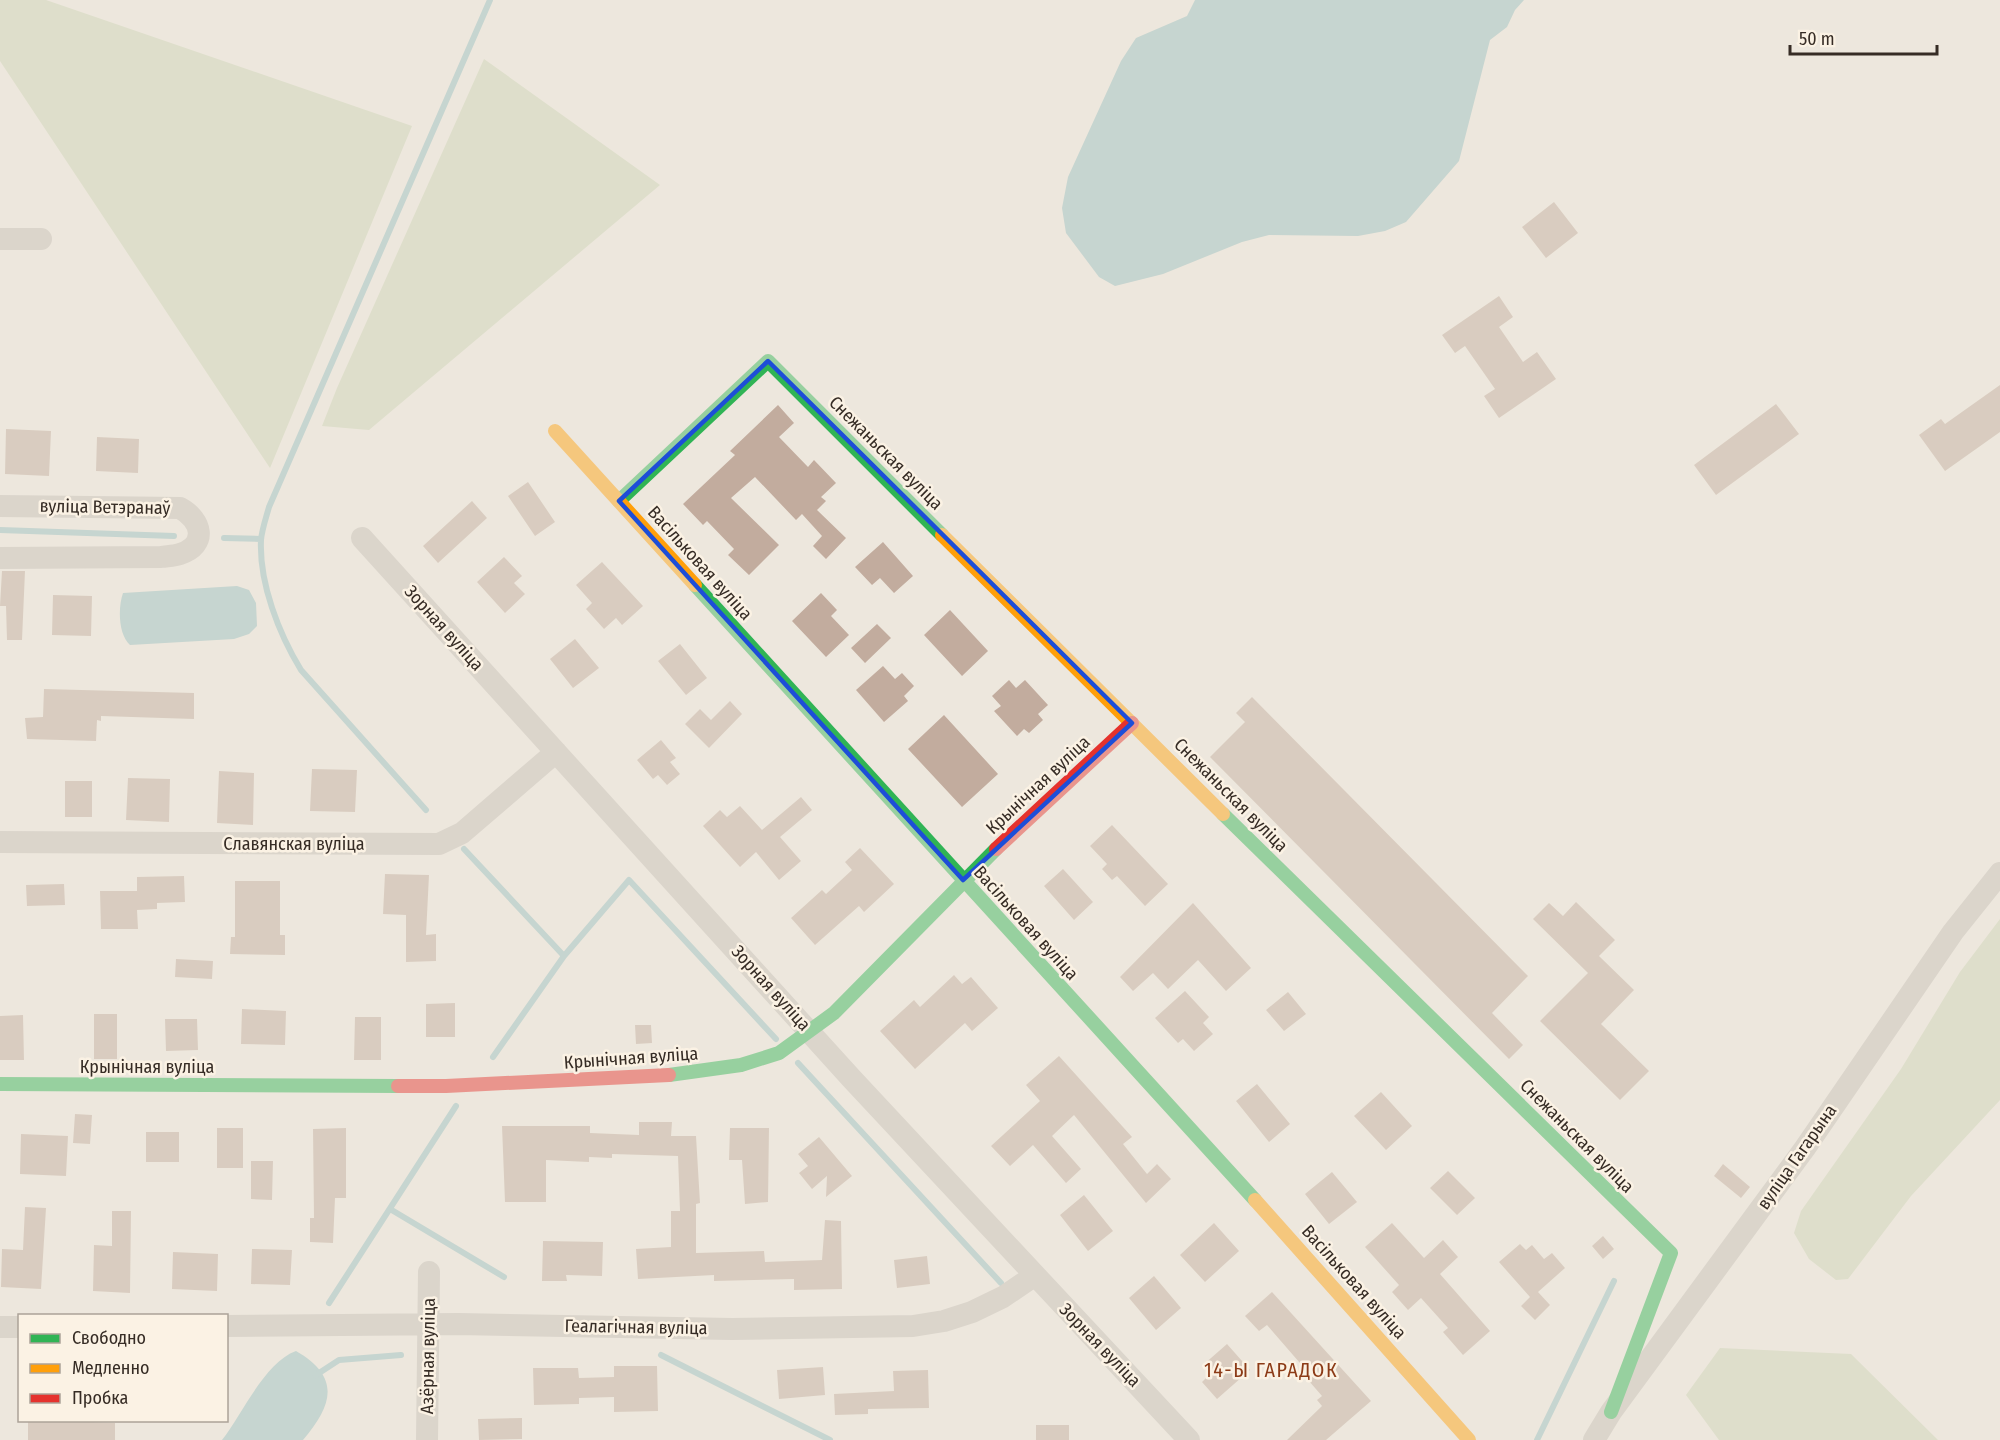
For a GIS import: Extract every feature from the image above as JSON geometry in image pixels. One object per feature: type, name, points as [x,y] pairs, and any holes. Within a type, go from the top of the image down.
[{"type":"street","points":[[0,239],[41,239]]},
{"type":"street","name":"Снежаньская вуліца","points":[[619,501],[768,361],[1671,1253],[1611,1413]]},
{"type":"street","name":"Васільковая вуліца","points":[[555,431],[1329,1281],[1469,1440]]},
{"type":"street","name":"вуліца Ветэранаў","points":[[0,506],[180,508],[193,514],[199,527],[199,537],[193,547],[181,554],[161,557],[0,558]]},
{"type":"street","name":"Зорная вуліца","points":[[362,538],[808,1030],[1185,1438]]},
{"type":"street","name":"Крынічная вуліца","points":[[0,1084],[446,1086],[689,1074],[741,1065],[779,1053],[834,1013],[963,880],[1132,723]]},
{"type":"street","name":"Славянская вуліца","points":[[0,843],[439,844],[462,833],[556,752]]},
{"type":"street","name":"вуліца Гагарына","points":[[1594,1440],[1611,1413],[1805,1148],[1953,932],[2000,873]]},
{"type":"street","name":"Азёрная вуліца","points":[[427,1440],[429,1272]]},
{"type":"street","name":"Геалагічная вуліца","points":[[228,1326],[429,1325],[732,1329],[913,1326],[944,1321],[972,1312],[1003,1297],[1034,1276]]},
{"type":"street","points":[[0,1327],[18,1327]]},
{"type":"highlighted area","points":[[768,361],[1132,723],[963,880],[619,501]]},
{"type":"green space","points":[[0,0],[46,0],[412,126],[270,468],[0,61]]},
{"type":"green space","points":[[484,59],[660,185],[369,430],[322,426],[337,388]]},
{"type":"green space","points":[[2000,919],[2000,1100],[1911,1196],[1848,1279],[1836,1280],[1809,1259],[1794,1233],[1801,1211],[1901,1069],[1960,972]]},
{"type":"green space","points":[[1720,1348],[1851,1354],[1938,1440],[1719,1440],[1686,1395]]},
{"type":"water","points":[[1195,0],[1524,0],[1515,10],[1507,27],[1490,40],[1459,161],[1406,222],[1385,231],[1358,236],[1269,235],[1242,242],[1163,274],[1115,286],[1099,277],[1066,233],[1062,208],[1068,177],[1121,61],[1136,38],[1187,16]]},
{"type":"water","points":[[237,586],[249,590],[256,603],[257,626],[249,634],[234,639],[130,645],[123,634],[120,605],[123,593]]},
{"type":"water","points":[[296,1351],[320,1371],[326,1381],[328,1392],[321,1415],[303,1440],[222,1440],[264,1377],[285,1357]]},
{"type":"building","points":[[1554,202],[1578,233],[1546,258],[1522,227]]},
{"type":"building","points":[[1499,296],[1513,317],[1499,327],[1523,362],[1537,352],[1556,379],[1499,418],[1484,396],[1495,389],[1465,346],[1455,353],[1442,335]]},
{"type":"building","points":[[2000,385],[2000,432],[1945,471],[1919,435],[1941,419],[1945,424]]},
{"type":"building","points":[[1776,404],[1799,434],[1716,495],[1694,465]]},
{"type":"building","points":[[778,405],[794,423],[779,437],[808,467],[814,460],[836,483],[821,497],[826,501],[817,510],[846,538],[826,559],[813,546],[822,536],[802,514],[796,520],[755,477],[731,498],[779,545],[749,575],[728,555],[734,549],[707,521],[703,525],[683,504],[735,455],[730,451]]},
{"type":"building","points":[[6,429],[51,431],[49,476],[5,474]]},
{"type":"building","points":[[97,437],[139,439],[138,473],[96,471]]},
{"type":"building","points":[[528,482],[555,522],[535,536],[508,496]]},
{"type":"building","points":[[472,501],[487,518],[438,563],[423,546]]},
{"type":"building","points":[[883,542],[913,576],[894,593],[880,578],[872,585],[855,567]]},
{"type":"building","points":[[504,557],[522,576],[514,583],[525,594],[505,613],[477,582]]},
{"type":"building","points":[[602,562],[643,606],[622,625],[616,618],[604,629],[586,609],[592,603],[576,585]]},
{"type":"building","points":[[2,571],[25,571],[22,640],[7,640],[6,606],[0,606]]},
{"type":"building","points":[[821,593],[837,610],[831,616],[849,635],[826,657],[792,621]]},
{"type":"building","points":[[53,595],[92,596],[91,636],[52,635]]},
{"type":"building","points":[[950,610],[988,651],[962,676],[924,635]]},
{"type":"building","points":[[877,624],[891,638],[865,663],[851,648]]},
{"type":"building","points":[[575,639],[599,668],[573,688],[550,659]]},
{"type":"building","points":[[680,644],[707,678],[686,695],[658,661]]},
{"type":"building","points":[[883,666],[895,679],[902,673],[914,686],[904,696],[908,701],[884,722],[856,690]]},
{"type":"building","points":[[1009,680],[1016,688],[1025,680],[1048,705],[1038,714],[1043,720],[1029,733],[1024,729],[1017,736],[994,711],[1001,706],[992,696]]},
{"type":"building","points":[[44,689],[194,693],[194,719],[101,716],[101,721],[97,720],[96,741],[27,739],[25,718],[43,717]]},
{"type":"building","points":[[1252,697],[1528,976],[1492,1013],[1523,1045],[1509,1059],[1210,757],[1245,722],[1236,713]]},
{"type":"building","points":[[730,701],[742,714],[709,748],[685,724],[700,709],[711,720]]},
{"type":"building","points":[[944,715],[998,774],[962,807],[908,749]]},
{"type":"building","points":[[661,740],[676,758],[670,762],[680,774],[667,785],[658,775],[653,779],[637,760]]},
{"type":"building","points":[[312,769],[357,770],[355,812],[310,811]]},
{"type":"building","points":[[219,771],[254,773],[253,825],[217,823]]},
{"type":"building","points":[[128,778],[170,779],[169,822],[126,820]]},
{"type":"building","points":[[65,781],[92,781],[92,817],[65,817]]},
{"type":"building","points":[[801,797],[812,810],[780,837],[801,861],[779,880],[756,852],[740,867],[703,826],[720,810],[727,817],[740,806],[762,830]]},
{"type":"building","points":[[1112,825],[1168,884],[1145,906],[1117,876],[1112,880],[1102,869],[1107,864],[1090,846]]},
{"type":"building","points":[[860,848],[894,884],[864,912],[859,906],[815,945],[791,918],[822,890],[826,894],[852,870],[845,862]]},
{"type":"building","points":[[1063,869],[1093,902],[1074,920],[1044,886]]},
{"type":"building","points":[[385,874],[429,875],[426,935],[436,934],[436,961],[406,962],[406,915],[383,914]]},
{"type":"building","points":[[184,876],[185,902],[157,903],[157,909],[137,910],[138,929],[101,929],[100,891],[137,891],[137,877]]},
{"type":"building","points":[[235,881],[280,881],[280,935],[285,935],[285,955],[230,954],[231,937],[235,937]]},
{"type":"building","points":[[64,884],[65,905],[27,906],[26,885]]},
{"type":"building","points":[[1576,902],[1615,940],[1599,956],[1634,990],[1601,1024],[1649,1071],[1620,1100],[1540,1021],[1588,973],[1533,919],[1549,903],[1563,916]]},
{"type":"building","points":[[1193,903],[1251,968],[1226,991],[1198,960],[1168,989],[1153,973],[1133,991],[1120,977]]},
{"type":"building","points":[[176,959],[213,961],[212,979],[175,977]]},
{"type":"building","points":[[954,975],[962,984],[971,977],[998,1008],[972,1031],[965,1023],[915,1069],[880,1031],[914,1000],[920,1007]]},
{"type":"building","points":[[1185,991],[1209,1017],[1203,1023],[1213,1034],[1194,1051],[1183,1039],[1178,1043],[1155,1018]]},
{"type":"building","points":[[1288,992],[1306,1014],[1284,1031],[1266,1010]]},
{"type":"building","points":[[455,1003],[455,1037],[426,1037],[426,1004]]},
{"type":"building","points":[[242,1009],[286,1011],[285,1045],[241,1044]]},
{"type":"building","points":[[94,1014],[117,1014],[117,1059],[94,1059]]},
{"type":"building","points":[[23,1015],[24,1060],[0,1060],[0,1016]]},
{"type":"building","points":[[355,1017],[381,1017],[381,1060],[354,1060]]},
{"type":"building","points":[[165,1019],[197,1019],[198,1050],[166,1051]]},
{"type":"building","points":[[635,1025],[651,1025],[652,1043],[636,1044]]},
{"type":"building","points":[[1059,1056],[1132,1137],[1123,1144],[1147,1174],[1157,1164],[1171,1179],[1146,1203],[1074,1115],[1052,1136],[1081,1169],[1066,1183],[1033,1145],[1010,1166],[991,1146],[1040,1101],[1026,1085]]},
{"type":"building","points":[[1257,1084],[1290,1124],[1269,1142],[1236,1101]]},
{"type":"building","points":[[1381,1092],[1412,1126],[1386,1150],[1354,1116]]},
{"type":"building","points":[[75,1114],[92,1115],[90,1144],[73,1143]]},
{"type":"building","points":[[639,1122],[672,1122],[671,1136],[696,1136],[700,1203],[696,1204],[696,1253],[764,1251],[765,1262],[822,1260],[825,1220],[841,1221],[842,1289],[794,1290],[794,1279],[714,1281],[714,1275],[638,1279],[636,1249],[671,1247],[671,1211],[680,1211],[678,1156],[612,1154],[612,1158],[589,1157],[589,1162],[546,1160],[546,1202],[505,1202],[502,1126],[590,1126],[590,1133],[639,1135]]},
{"type":"building","points":[[217,1128],[243,1128],[243,1168],[217,1168]]},
{"type":"building","points":[[346,1128],[346,1198],[335,1198],[333,1243],[310,1242],[310,1218],[314,1218],[313,1129]]},
{"type":"building","points":[[730,1128],[769,1128],[768,1202],[745,1204],[742,1160],[729,1160]]},
{"type":"building","points":[[146,1132],[179,1132],[179,1162],[146,1162]]},
{"type":"building","points":[[21,1134],[68,1136],[66,1176],[20,1174]]},
{"type":"building","points":[[819,1137],[852,1176],[826,1197],[827,1176],[812,1189],[799,1173],[808,1166],[798,1154]]},
{"type":"building","points":[[251,1161],[273,1161],[272,1200],[251,1199]]},
{"type":"building","points":[[1723,1164],[1750,1187],[1741,1198],[1714,1176]]},
{"type":"building","points":[[1448,1171],[1475,1198],[1457,1215],[1430,1188]]},
{"type":"building","points":[[1332,1172],[1357,1202],[1329,1224],[1305,1194]]},
{"type":"building","points":[[1084,1195],[1113,1231],[1088,1251],[1060,1215]]},
{"type":"building","points":[[25,1207],[46,1208],[41,1289],[1,1287],[2,1249],[23,1250]]},
{"type":"building","points":[[112,1211],[131,1211],[130,1293],[93,1291],[94,1245],[112,1246]]},
{"type":"building","points":[[1214,1223],[1239,1251],[1205,1282],[1180,1255]]},
{"type":"building","points":[[1392,1223],[1424,1258],[1443,1240],[1458,1257],[1440,1274],[1490,1331],[1463,1355],[1443,1332],[1448,1328],[1421,1298],[1408,1310],[1392,1292],[1399,1285],[1365,1247]]},
{"type":"building","points":[[1603,1236],[1614,1249],[1603,1259],[1592,1246]]},
{"type":"building","points":[[543,1241],[603,1242],[602,1276],[566,1275],[567,1281],[542,1281]]},
{"type":"building","points":[[1520,1244],[1526,1250],[1532,1245],[1544,1259],[1552,1253],[1565,1268],[1538,1292],[1550,1305],[1535,1320],[1521,1306],[1530,1297],[1499,1262]]},
{"type":"building","points":[[252,1249],[292,1250],[290,1285],[251,1284]]},
{"type":"building","points":[[173,1252],[218,1254],[217,1291],[172,1289]]},
{"type":"building","points":[[927,1256],[930,1284],[897,1288],[894,1260]]},
{"type":"building","points":[[1154,1276],[1181,1308],[1156,1330],[1129,1298]]},
{"type":"building","points":[[1272,1292],[1371,1401],[1326,1440],[1287,1440],[1322,1406],[1317,1400],[1322,1396],[1302,1373],[1306,1370],[1267,1325],[1259,1331],[1245,1316]]},
{"type":"building","points":[[1227,1344],[1250,1370],[1217,1399],[1202,1382],[1211,1373],[1203,1365]]},
{"type":"building","points":[[614,1366],[657,1366],[658,1411],[614,1412],[614,1397],[579,1398],[579,1404],[534,1405],[533,1368],[578,1368],[579,1378],[614,1377]]},
{"type":"building","points":[[823,1367],[825,1395],[779,1399],[777,1370]]},
{"type":"building","points":[[928,1370],[929,1408],[868,1409],[868,1414],[835,1415],[834,1394],[894,1391],[893,1371]]},
{"type":"building","points":[[522,1418],[522,1439],[479,1440],[478,1419]]},
{"type":"building","points":[[28,1422],[115,1423],[115,1440],[28,1440]]},
{"type":"building","points":[[1036,1425],[1069,1425],[1069,1440],[1036,1440]]},
{"type":"waterway","points":[[426,810],[301,670],[285,641],[272,608],[263,573],[261,540],[269,507],[490,0]]},
{"type":"waterway","points":[[0,530],[174,536]]},
{"type":"waterway","points":[[224,538],[261,539]]},
{"type":"waterway","points":[[464,849],[564,956]]},
{"type":"waterway","points":[[493,1057],[564,956],[629,880],[776,1039]]},
{"type":"waterway","points":[[798,1063],[1001,1283]]},
{"type":"waterway","points":[[329,1303],[456,1106]]},
{"type":"waterway","points":[[390,1209],[504,1277]]},
{"type":"waterway","points":[[1537,1440],[1614,1281]]},
{"type":"waterway","points":[[316,1375],[339,1360],[401,1355]]},
{"type":"waterway","points":[[661,1355],[830,1440]]},
{"type":"traffic: fast","points":[[619,501],[768,361],[942,535]]},
{"type":"traffic: fast","points":[[695,585],[1255,1200]]},
{"type":"traffic: fast","points":[[1223,814],[1671,1253],[1611,1412]]},
{"type":"traffic: fast","points":[[669,1075],[741,1065],[779,1053],[834,1013],[996,849]]},
{"type":"traffic: fast","points":[[0,1084],[398,1086]]},
{"type":"traffic: slow","points":[[555,431],[695,585]]},
{"type":"traffic: slow","points":[[942,535],[1223,814]]},
{"type":"traffic: slow","points":[[1255,1200],[1469,1440]]},
{"type":"traffic: jam","points":[[996,849],[1132,723]]},
{"type":"traffic: jam","points":[[398,1086],[446,1086],[669,1075]]},
{"type":"district","name":"14-Ы ГАРАДОК","points":[[1271,1370]]}]
